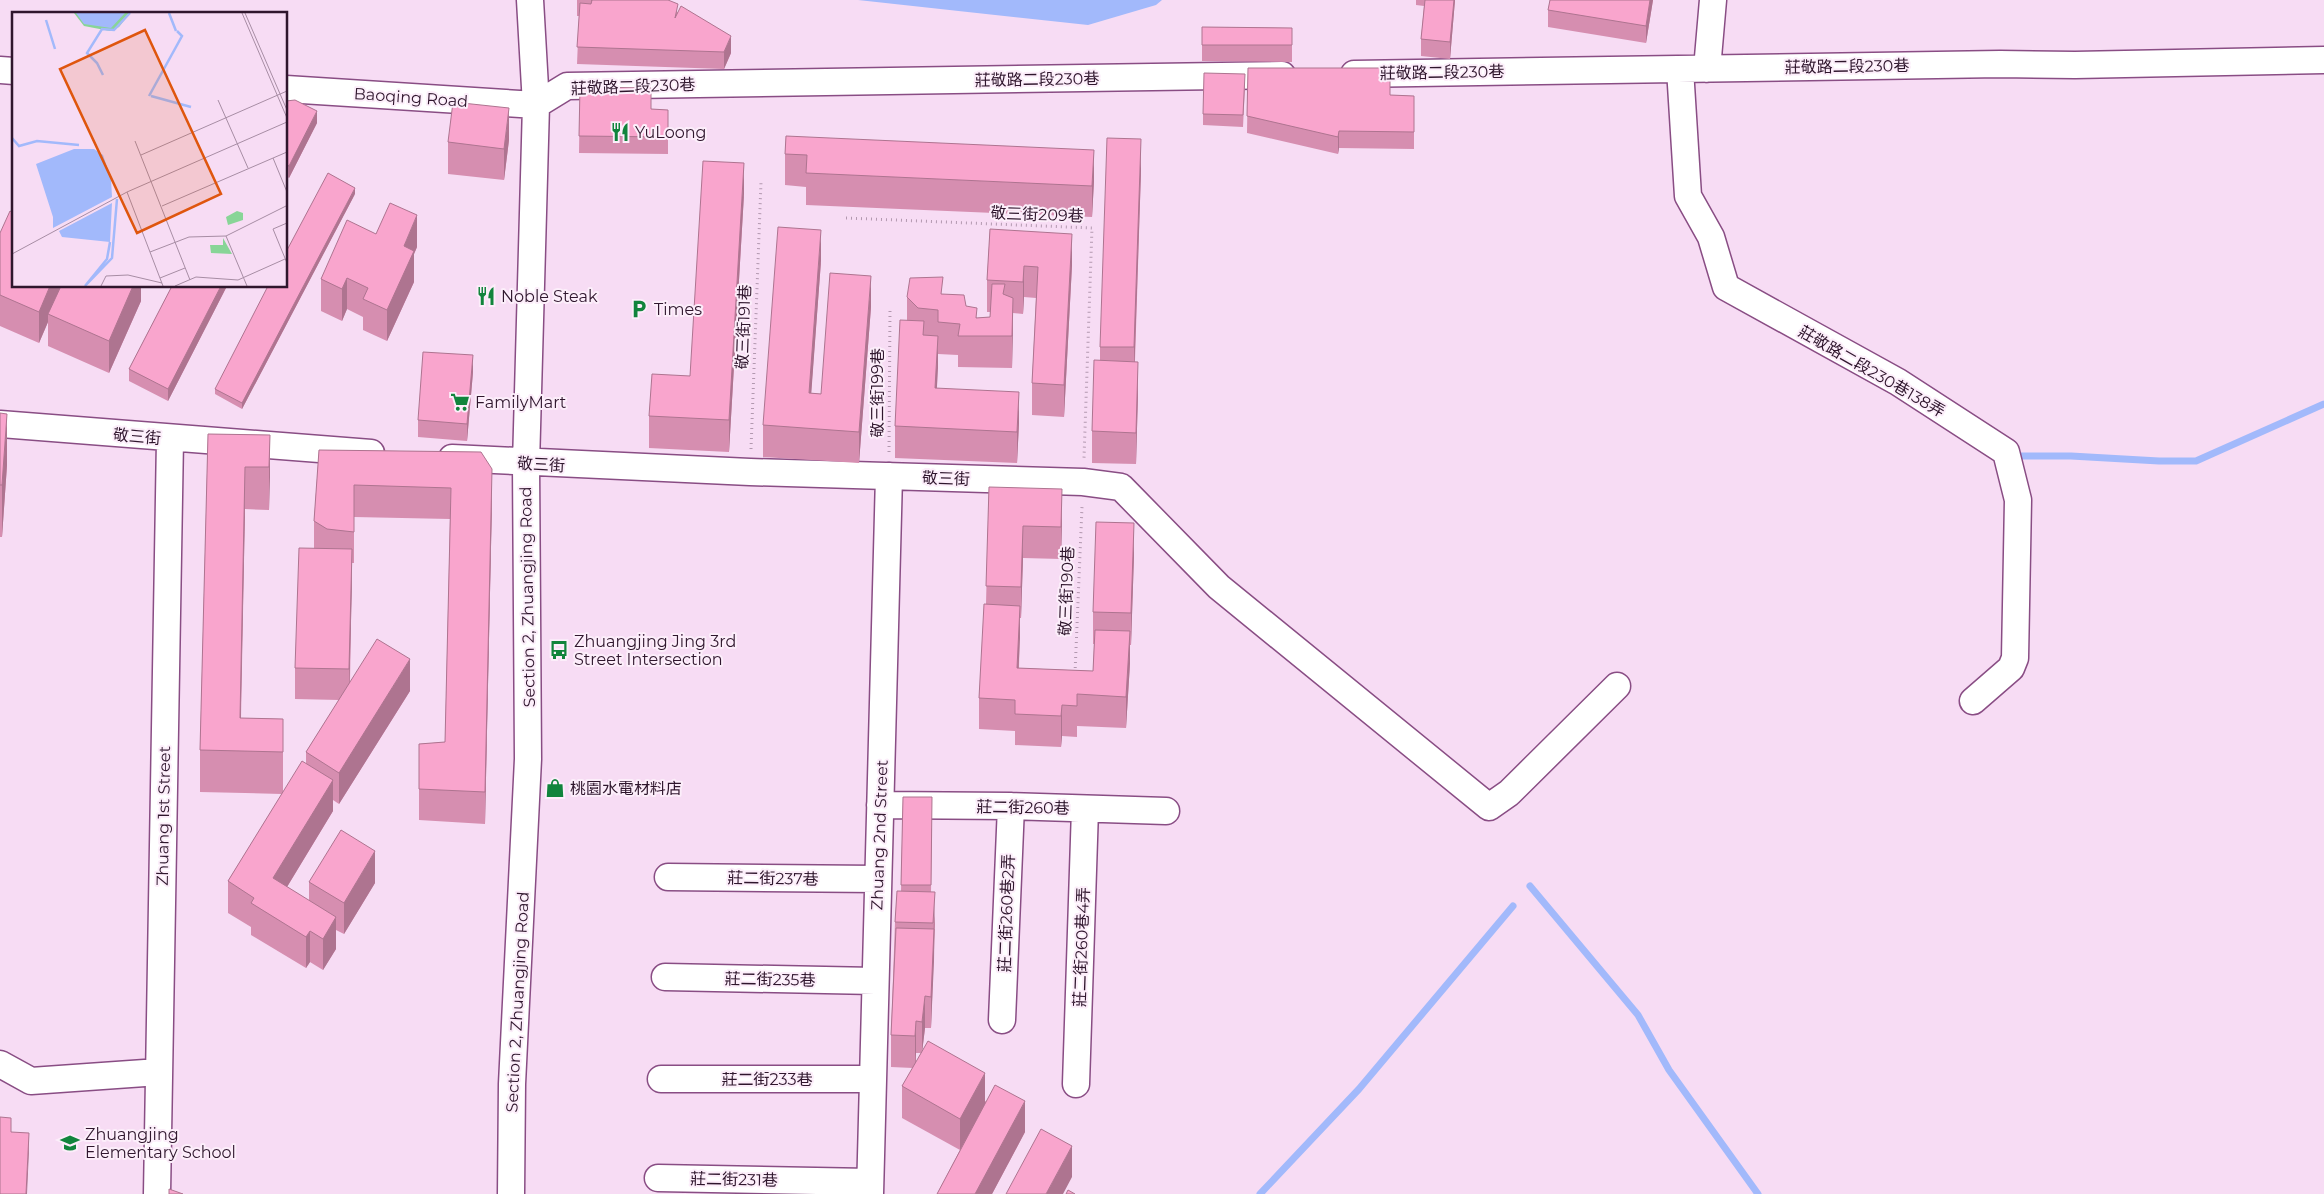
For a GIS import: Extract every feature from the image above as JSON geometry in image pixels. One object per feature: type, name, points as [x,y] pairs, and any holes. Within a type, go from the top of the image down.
[{"type":"street","name":"Section 2, Zhuangjing Road","points":[[511,1194],[512,1084],[528,759],[526,464],[536,105],[530,0]]},
{"type":"street","points":[[1706,69],[1713,0]]},
{"type":"street","name":"莊敬路二段230巷","points":[[1332,74],[2000,64],[2075,66],[2324,60]]},
{"type":"street","name":"莊敬路二段230巷138弄","points":[[1680,69],[1688,196],[1711,237],[1726,288],[1898,382],[2006,452],[2018,500],[2015,658],[2011,668],[1973,701]]},
{"type":"street","name":"莊敬路二段230巷","points":[[536,105],[568,86],[1303,75]]},
{"type":"street","name":"Baoqing Road","points":[[288,89],[536,105]]},
{"type":"street","name":"敬三街","points":[[0,424],[170,439],[393,454]]},
{"type":"street","name":"Zhuang 1st Street","points":[[157,1194],[170,439]]},
{"type":"street","name":"敬三街","points":[[432,457],[526,464],[1083,482],[1122,487],[1219,587],[1489,807],[1509,793],[1617,686]]},
{"type":"street","name":"Zhuang 2nd Street","points":[[870,1188],[889,476]]},
{"type":"street","name":"莊二街260巷","points":[[880,805],[1011,806],[1166,811]]},
{"type":"street","name":"莊二街260巷2弄","points":[[1002,1020],[1011,806]]},
{"type":"street","name":"莊二街260巷4弄","points":[[1076,1084],[1085,809]]},
{"type":"street","name":"莊二街237巷","points":[[668,877],[878,880]]},
{"type":"street","name":"莊二街235巷","points":[[665,977],[875,981]]},
{"type":"street","points":[[0,1064],[31,1081],[159,1072]]},
{"type":"street","name":"莊二街233巷","points":[[661,1079],[873,1079]]},
{"type":"street","name":"莊二街231巷","points":[[658,1178],[870,1188]]},
{"type":"path","name":"敬三街191巷","points":[[750,472],[760,182]]},
{"type":"path","name":"敬三街209巷","points":[[846,218],[1092,228],[1083,482]]},
{"type":"path","name":"敬三街199巷","points":[[889,476],[890,311]]},
{"type":"path","name":"敬三街190巷","points":[[1074,682],[1083,482]]},
{"type":"water","points":[[858,0],[1162,0],[1156,5],[1088,25]]},
{"type":"building","points":[[592,0],[668,0],[678,4],[675,18],[681,6],[731,36],[724,52],[577,47],[580,3],[591,4]]},
{"type":"building","points":[[1425,0],[1454,0],[1450,42],[1421,39]]},
{"type":"building","points":[[1550,0],[1650,0],[1646,26],[1548,10]]},
{"type":"building","points":[[1202,27],[1292,28],[1292,45],[1202,45]]},
{"type":"building","points":[[1248,68],[1390,68],[1390,95],[1414,96],[1414,132],[1339,131],[1338,137],[1247,116]]},
{"type":"building","points":[[1204,73],[1245,74],[1243,115],[1203,114]]},
{"type":"building","points":[[580,87],[651,88],[651,109],[668,110],[668,137],[579,136]]},
{"type":"building","points":[[295,100],[317,111],[289,166],[288,166],[288,101]]},
{"type":"building","points":[[453,102],[509,108],[504,149],[448,142]]},
{"type":"building","points":[[786,136],[1094,150],[1092,186],[806,173],[807,155],[785,154]]},
{"type":"building","points":[[1107,138],[1141,139],[1134,347],[1100,347]]},
{"type":"building","points":[[703,161],[744,163],[729,420],[649,416],[652,374],[690,376]]},
{"type":"building","points":[[328,173],[355,188],[242,403],[215,389],[267,288],[288,288],[288,248]]},
{"type":"building","points":[[390,203],[417,215],[404,246],[414,251],[387,310],[363,299],[368,288],[347,278],[342,289],[321,279],[347,220],[376,234]]},
{"type":"building","points":[[10,211],[12,212],[12,288],[49,288],[39,312],[0,295],[0,233]]},
{"type":"building","points":[[778,227],[821,230],[809,393],[821,394],[830,273],[871,276],[859,432],[763,425]]},
{"type":"building","points":[[990,229],[1072,234],[1064,385],[1032,383],[1038,267],[1024,266],[1023,282],[987,280]]},
{"type":"building","points":[[943,277],[941,294],[964,295],[966,306],[977,308],[976,318],[990,317],[992,284],[1005,284],[1003,294],[1013,298],[1012,336],[958,336],[960,324],[938,322],[938,310],[918,308],[907,297],[910,278]]},
{"type":"building","points":[[60,288],[132,288],[109,341],[48,314]]},
{"type":"building","points":[[171,288],[220,288],[168,389],[129,369]]},
{"type":"building","points":[[900,320],[924,321],[923,335],[938,336],[935,388],[1019,392],[1017,432],[895,426]]},
{"type":"building","points":[[423,352],[473,355],[467,424],[418,420]]},
{"type":"building","points":[[1094,360],[1138,362],[1136,433],[1092,431]]},
{"type":"building","points":[[0,413],[7,414],[2,485],[0,485]]},
{"type":"building","points":[[208,434],[270,435],[269,467],[245,467],[240,718],[283,719],[283,752],[200,750]]},
{"type":"building","points":[[319,450],[481,452],[492,469],[485,792],[419,789],[419,744],[445,742],[451,488],[354,485],[354,532],[327,529],[314,521]]},
{"type":"building","points":[[989,487],[1062,489],[1061,527],[1023,526],[1021,587],[986,586]]},
{"type":"building","points":[[1096,522],[1134,523],[1131,613],[1093,612]]},
{"type":"building","points":[[299,548],[352,549],[349,669],[295,668]]},
{"type":"building","points":[[984,604],[1020,606],[1017,668],[1093,671],[1095,630],[1130,631],[1126,697],[1077,694],[1077,706],[1062,705],[1061,716],[1015,714],[1015,700],[979,698]]},
{"type":"building","points":[[377,639],[410,659],[339,773],[306,752]]},
{"type":"building","points":[[302,761],[333,780],[273,878],[336,917],[323,939],[310,931],[306,937],[251,903],[254,898],[228,881]]},
{"type":"building","points":[[903,797],[932,797],[931,885],[901,885]]},
{"type":"building","points":[[341,830],[375,851],[344,903],[309,882]]},
{"type":"building","points":[[897,891],[935,892],[933,923],[895,922]]},
{"type":"building","points":[[896,928],[934,929],[931,997],[925,996],[922,1022],[916,1021],[915,1036],[891,1035]]},
{"type":"building","points":[[928,1041],[985,1073],[960,1119],[902,1086]]},
{"type":"building","points":[[995,1085],[1025,1101],[975,1194],[937,1194]]},
{"type":"building","points":[[0,1117],[11,1118],[11,1132],[29,1133],[26,1194],[0,1194]]},
{"type":"building","points":[[1041,1129],[1072,1146],[1046,1194],[1006,1194]]},
{"type":"building","points":[[169,1189],[183,1194],[169,1194]]},
{"type":"building","points":[[1068,1190],[1075,1194],[1066,1194]]},
{"type":"waterway","points":[[2020,456],[2196,461],[2324,404]]},
{"type":"waterway","points":[[1530,886],[1638,1015],[1669,1070],[1758,1194]]},
{"type":"waterway","points":[[1260,1194],[1359,1089],[1513,906]]},
{"type":"place","name":"YuLoong","points":[[620,132]]},
{"type":"place","name":"Noble Steak","points":[[486,296]]},
{"type":"place","name":"Times","points":[[639,309]]},
{"type":"place","name":"FamilyMart","points":[[460,402]]},
{"type":"place","name":"Zhuangjing Jing 3rd Street Intersection","points":[[559,650]]},
{"type":"place","name":"桃園水電材料店","points":[[555,788]]},
{"type":"place","name":"Zhuangjing Elementary School","points":[[70,1143]]}]
